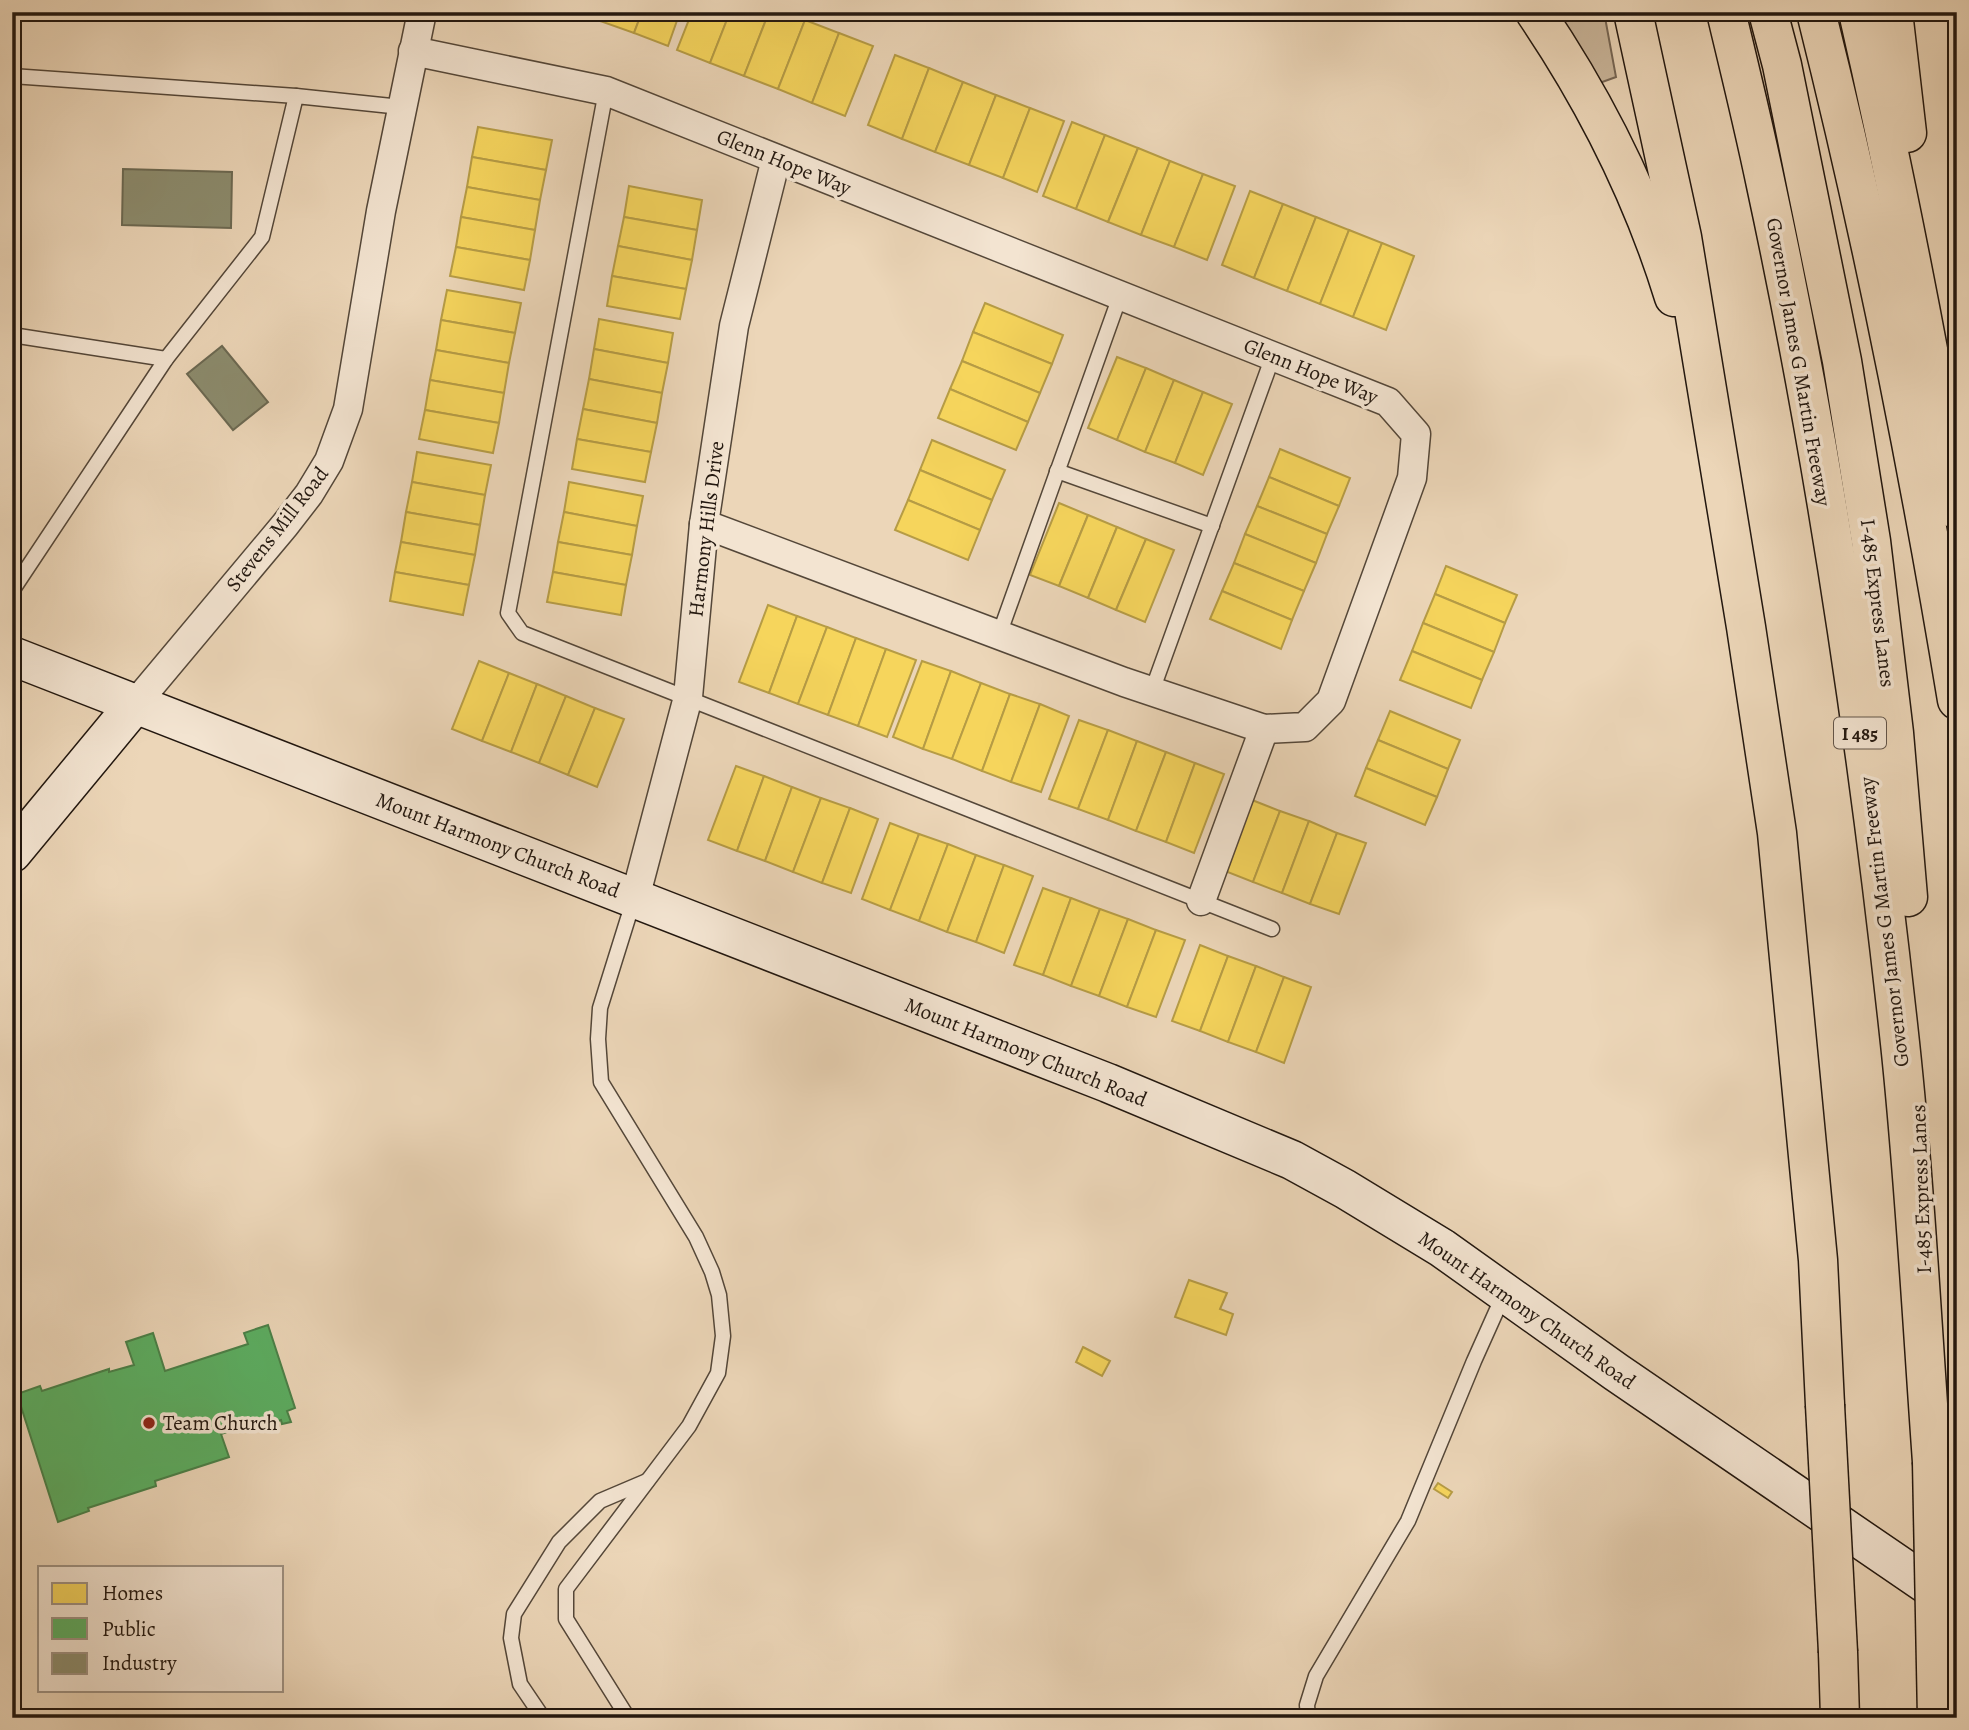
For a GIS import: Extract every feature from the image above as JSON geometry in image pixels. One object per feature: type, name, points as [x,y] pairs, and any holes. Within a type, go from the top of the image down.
[{"type":"highway","points":[[1535,12],[1562,52],[1602,122],[1637,198],[1668,277],[1710,416]]},
{"type":"highway","points":[[1633,12],[1682,237],[1777,833],[1818,1260],[1839,1718]]},
{"type":"highway","name":"Governor James G Martin Freeway","points":[[1726,12],[1766,185],[1808,400],[1844,619],[1875,836],[1900,1046],[1919,1259],[1932,1462],[1937,1718]]},
{"type":"highway","name":"I-485 Express Lanes","points":[[1768,12],[1782,65],[1842,361],[1871,541],[1894,733],[1915,985],[1926,1370]]},
{"type":"highway","points":[[1816,12],[1853,159],[1882,297],[1957,700]]},
{"type":"highway","points":[[1858,12],[1891,156],[1957,510]]},
{"type":"highway","points":[[1893,12],[1934,379]]},
{"type":"street","name":"Stevens Mill Road","points":[[12,853],[285,525],[330,461],[348,409],[373,252],[422,12]]},
{"type":"street","name":"Glenn Hope Way","points":[[413,51],[606,91],[1388,402],[1416,434],[1412,478],[1331,701],[1305,727],[1265,729],[1152,691],[704,524]]},
{"type":"street","name":"Harmony Hills Drive","points":[[635,898],[688,697],[704,524],[734,326],[776,159]]},
{"type":"street","name":"Mount Harmony Church Road","points":[[12,656],[1108,1083],[1292,1160],[1442,1248],[1616,1372],[1957,1605]]},
{"type":"street","points":[[1201,901],[1265,729]]},
{"type":"lane","points":[[12,76],[296,96],[401,107]]},
{"type":"lane","points":[[606,91],[508,613],[522,633],[1272,929]]},
{"type":"lane","points":[[12,591],[166,359],[262,237],[296,96]]},
{"type":"lane","points":[[999,635],[1120,296]]},
{"type":"lane","points":[[12,335],[166,359]]},
{"type":"lane","points":[[1152,691],[1273,356]]},
{"type":"lane","points":[[1057,471],[1212,526]]},
{"type":"lane","points":[[628,1718],[566,1619],[566,1589],[690,1426],[718,1373],[723,1336],[719,1295],[696,1237],[601,1082],[598,1038],[600,1009],[635,898]]},
{"type":"lane","points":[[1308,1718],[1307,1705],[1316,1676],[1408,1521],[1505,1292]]},
{"type":"lane","points":[[543,1718],[520,1684],[511,1638],[514,1614],[559,1542],[600,1501],[649,1480]]},
{"type":"shaded area","points":[[1556,12],[1604,12],[1616,77],[1594,85]]},
{"type":"building: Homes","points":[[576,12],[604,12],[600,21]]},
{"type":"building: Homes","points":[[604,12],[642,12],[634,33],[600,21]]},
{"type":"building: Homes","points":[[642,12],[680,12],[668,46],[634,33]]},
{"type":"building: Homes","points":[[692,12],[730,12],[710,63],[677,50]]},
{"type":"building: Homes","points":[[730,12],[769,12],[744,76],[710,63]]},
{"type":"building: Homes","points":[[769,12],[787,12],[805,20],[778,89],[744,76]]},
{"type":"building: Homes","points":[[805,20],[839,33],[812,103],[778,89]]},
{"type":"building: Homes","points":[[839,33],[873,46],[845,116],[812,103]]},
{"type":"building: Homes","points":[[895,55],[929,68],[902,139],[868,125]]},
{"type":"building: Homes","points":[[929,68],[963,82],[935,152],[902,139]]},
{"type":"building: Homes","points":[[963,82],[996,95],[969,165],[935,152]]},
{"type":"building: Homes","points":[[996,95],[1030,108],[1003,178],[969,165]]},
{"type":"building: Homes","points":[[1030,108],[1064,121],[1037,192],[1003,178]]},
{"type":"building: Homes","points":[[1072,122],[1105,135],[1076,209],[1043,196]]},
{"type":"building: Homes","points":[[478,127],[552,140],[546,170],[472,157]]},
{"type":"building: Homes","points":[[1105,135],[1138,148],[1108,222],[1076,209]]},
{"type":"building: Homes","points":[[1138,148],[1170,161],[1141,235],[1108,222]]},
{"type":"building: Homes","points":[[472,157],[546,170],[540,200],[467,187]]},
{"type":"building: Homes","points":[[1170,161],[1203,174],[1174,247],[1141,235]]},
{"type":"building: Homes","points":[[1203,174],[1235,186],[1207,260],[1174,247]]},
{"type":"building: Homes","points":[[629,186],[702,200],[697,230],[624,217]]},
{"type":"building: Homes","points":[[467,187],[540,200],[535,230],[461,217]]},
{"type":"building: Homes","points":[[1250,191],[1283,204],[1254,278],[1222,265]]},
{"type":"building: Homes","points":[[1283,204],[1316,217],[1287,291],[1254,278]]},
{"type":"building: Homes","points":[[461,217],[535,230],[530,260],[456,247]]},
{"type":"building: Homes","points":[[624,217],[697,230],[692,260],[618,246]]},
{"type":"building: Homes","points":[[1316,217],[1349,230],[1320,304],[1287,291]]},
{"type":"building: Homes","points":[[1349,230],[1382,243],[1353,317],[1320,304]]},
{"type":"building: Homes","points":[[1382,243],[1414,256],[1386,330],[1353,317]]},
{"type":"building: Homes","points":[[618,246],[692,260],[686,289],[612,276]]},
{"type":"building: Homes","points":[[456,247],[530,260],[524,290],[450,276]]},
{"type":"building: Homes","points":[[612,276],[686,289],[680,319],[607,306]]},
{"type":"building: Homes","points":[[447,290],[521,303],[515,333],[441,320]]},
{"type":"building: Homes","points":[[985,303],[1063,335],[1052,364],[973,332]]},
{"type":"building: Homes","points":[[599,319],[673,333],[668,363],[594,349]]},
{"type":"building: Homes","points":[[441,320],[515,333],[509,363],[436,350]]},
{"type":"building: Homes","points":[[973,332],[1052,364],[1040,393],[962,361]]},
{"type":"building: Homes","points":[[594,349],[668,363],[662,393],[589,379]]},
{"type":"building: Homes","points":[[436,350],[509,363],[504,393],[430,380]]},
{"type":"building: Homes","points":[[1117,357],[1146,368],[1117,440],[1088,428]]},
{"type":"building: Homes","points":[[962,361],[1040,393],[1028,422],[950,389]]},
{"type":"building: Homes","points":[[1146,368],[1174,380],[1145,452],[1117,440]]},
{"type":"building: Homes","points":[[589,379],[662,393],[657,423],[583,409]]},
{"type":"building: Homes","points":[[430,380],[504,393],[499,423],[425,410]]},
{"type":"building: Homes","points":[[1174,380],[1203,392],[1175,463],[1145,452]]},
{"type":"building: Homes","points":[[950,389],[1028,422],[1016,450],[938,418]]},
{"type":"building: Homes","points":[[1203,392],[1232,404],[1203,475],[1175,463]]},
{"type":"building: Homes","points":[[583,409],[657,423],[651,452],[577,439]]},
{"type":"building: Homes","points":[[425,410],[499,423],[493,453],[419,439]]},
{"type":"building: Homes","points":[[577,439],[651,452],[645,482],[572,469]]},
{"type":"building: Homes","points":[[932,440],[1005,470],[992,500],[920,470]]},
{"type":"building: Homes","points":[[1280,449],[1350,478],[1339,506],[1269,477]]},
{"type":"building: Homes","points":[[417,452],[491,465],[485,495],[412,482]]},
{"type":"building: Homes","points":[[920,470],[992,500],[980,530],[908,500]]},
{"type":"building: Homes","points":[[1269,477],[1339,506],[1327,534],[1257,506]]},
{"type":"building: Homes","points":[[412,482],[485,495],[480,525],[406,512]]},
{"type":"building: Homes","points":[[569,482],[643,496],[637,526],[564,512]]},
{"type":"building: Homes","points":[[908,500],[980,530],[968,560],[895,530]]},
{"type":"building: Homes","points":[[1059,503],[1088,515],[1059,586],[1030,575]]},
{"type":"building: Homes","points":[[1257,506],[1327,534],[1316,563],[1245,534]]},
{"type":"building: Homes","points":[[406,512],[480,525],[475,555],[401,542]]},
{"type":"building: Homes","points":[[564,512],[637,526],[632,555],[558,542]]},
{"type":"building: Homes","points":[[1088,515],[1117,527],[1088,598],[1059,586]]},
{"type":"building: Homes","points":[[1117,527],[1146,539],[1116,610],[1088,598]]},
{"type":"building: Homes","points":[[1245,534],[1316,563],[1304,591],[1234,563]]},
{"type":"building: Homes","points":[[1146,539],[1174,550],[1145,622],[1116,610]]},
{"type":"building: Homes","points":[[401,542],[475,555],[469,585],[395,572]]},
{"type":"building: Homes","points":[[558,542],[632,555],[626,585],[553,572]]},
{"type":"building: Homes","points":[[1234,563],[1304,591],[1292,620],[1222,591]]},
{"type":"building: Homes","points":[[1446,566],[1517,595],[1505,623],[1435,594]]},
{"type":"building: Homes","points":[[395,572],[469,585],[463,615],[390,601]]},
{"type":"building: Homes","points":[[553,572],[626,585],[621,615],[547,602]]},
{"type":"building: Homes","points":[[1222,591],[1292,620],[1281,649],[1210,619]]},
{"type":"building: Homes","points":[[1435,594],[1505,623],[1494,652],[1423,623]]},
{"type":"building: Homes","points":[[768,605],[797,616],[769,693],[739,682]]},
{"type":"building: Homes","points":[[797,616],[827,627],[798,704],[769,693]]},
{"type":"building: Homes","points":[[1423,623],[1494,652],[1482,680],[1412,651]]},
{"type":"building: Homes","points":[[827,627],[856,638],[828,715],[798,704]]},
{"type":"building: Homes","points":[[856,638],[886,649],[858,726],[828,715]]},
{"type":"building: Homes","points":[[886,649],[916,660],[887,737],[858,726]]},
{"type":"building: Homes","points":[[1412,651],[1482,680],[1471,708],[1400,680]]},
{"type":"building: Homes","points":[[479,661],[509,673],[482,741],[452,729]]},
{"type":"building: Homes","points":[[922,661],[951,671],[923,749],[893,737]]},
{"type":"building: Homes","points":[[951,671],[981,683],[952,759],[923,749]]},
{"type":"building: Homes","points":[[509,673],[537,684],[511,752],[482,741]]},
{"type":"building: Homes","points":[[981,683],[1010,694],[982,771],[952,759]]},
{"type":"building: Homes","points":[[537,684],[566,696],[539,763],[511,752]]},
{"type":"building: Homes","points":[[1010,694],[1040,704],[1011,782],[982,771]]},
{"type":"building: Homes","points":[[566,696],[595,708],[568,775],[539,763]]},
{"type":"building: Homes","points":[[1040,704],[1069,716],[1041,792],[1011,782]]},
{"type":"building: Homes","points":[[595,708],[624,719],[597,787],[568,775]]},
{"type":"building: Homes","points":[[1390,711],[1460,740],[1448,769],[1378,740]]},
{"type":"building: Homes","points":[[1079,720],[1108,730],[1078,809],[1049,799]]},
{"type":"building: Homes","points":[[1108,730],[1137,741],[1108,820],[1078,809]]},
{"type":"building: Homes","points":[[1378,740],[1448,769],[1437,797],[1366,768]]},
{"type":"building: Homes","points":[[1137,741],[1166,752],[1136,831],[1108,820]]},
{"type":"building: Homes","points":[[1166,752],[1195,763],[1166,842],[1136,831]]},
{"type":"building: Homes","points":[[1195,763],[1224,774],[1194,853],[1166,842]]},
{"type":"building: Homes","points":[[736,766],[764,776],[737,851],[708,840]]},
{"type":"building: Homes","points":[[1366,768],[1437,797],[1425,825],[1355,796]]},
{"type":"building: Homes","points":[[764,776],[792,787],[765,861],[737,851]]},
{"type":"building: Homes","points":[[792,787],[821,798],[793,872],[765,861]]},
{"type":"building: Homes","points":[[821,798],[850,808],[822,883],[793,872]]},
{"type":"building: Homes","points":[[1252,800],[1280,811],[1253,882],[1225,871]]},
{"type":"building: Homes","points":[[850,808],[878,819],[851,893],[822,883]]},
{"type":"building: Homes","points":[[1280,811],[1309,821],[1282,893],[1253,882]]},
{"type":"building: Homes","points":[[1309,821],[1337,833],[1310,904],[1282,893]]},
{"type":"building: Homes","points":[[890,823],[919,834],[890,910],[862,899]]},
{"type":"building: Homes","points":[[1337,833],[1366,843],[1339,914],[1310,904]]},
{"type":"building: Homes","points":[[919,834],[948,844],[919,921],[890,910]]},
{"type":"building: Homes","points":[[948,844],[976,855],[947,932],[919,921]]},
{"type":"building: Homes","points":[[976,855],[1004,865],[976,942],[947,932]]},
{"type":"building: Homes","points":[[1004,865],[1033,876],[1004,953],[976,942]]},
{"type":"building: Homes","points":[[1043,888],[1071,898],[1043,975],[1014,965]]},
{"type":"building: Homes","points":[[1071,898],[1100,909],[1071,986],[1043,975]]},
{"type":"building: Homes","points":[[1100,909],[1128,919],[1099,996],[1071,986]]},
{"type":"building: Homes","points":[[1128,919],[1156,930],[1127,1007],[1099,996]]},
{"type":"building: Homes","points":[[1156,930],[1185,940],[1156,1017],[1127,1007]]},
{"type":"building: Homes","points":[[1200,945],[1228,956],[1200,1031],[1172,1021]]},
{"type":"building: Homes","points":[[1228,956],[1256,966],[1228,1042],[1200,1031]]},
{"type":"building: Homes","points":[[1256,966],[1284,977],[1256,1052],[1228,1042]]},
{"type":"building: Homes","points":[[1284,977],[1311,987],[1284,1063],[1256,1052]]},
{"type":"building: Homes","points":[[1189,1280],[1227,1293],[1220,1309],[1233,1314],[1226,1335],[1175,1317]]},
{"type":"building: Homes","points":[[1083,1347],[1110,1361],[1102,1376],[1076,1362]]},
{"type":"building: Homes","points":[[1438,1483],[1452,1492],[1448,1498],[1434,1489]]},
{"type":"building: Public","name":"Team Church","points":[[268,1325],[295,1408],[287,1411],[291,1422],[282,1424],[281,1420],[249,1430],[248,1425],[221,1434],[229,1457],[155,1481],[156,1486],[88,1508],[89,1511],[58,1522],[17,1394],[40,1386],[42,1391],[109,1369],[109,1372],[134,1365],[126,1342],[153,1333],[165,1371],[248,1344],[244,1333]]},
{"type":"building: Industry","points":[[123,169],[232,172],[231,228],[122,225]]},
{"type":"building: Industry","points":[[222,346],[268,402],[233,430],[187,374]]},
{"type":"place","name":"Team Church","points":[[149,1423]]}]
